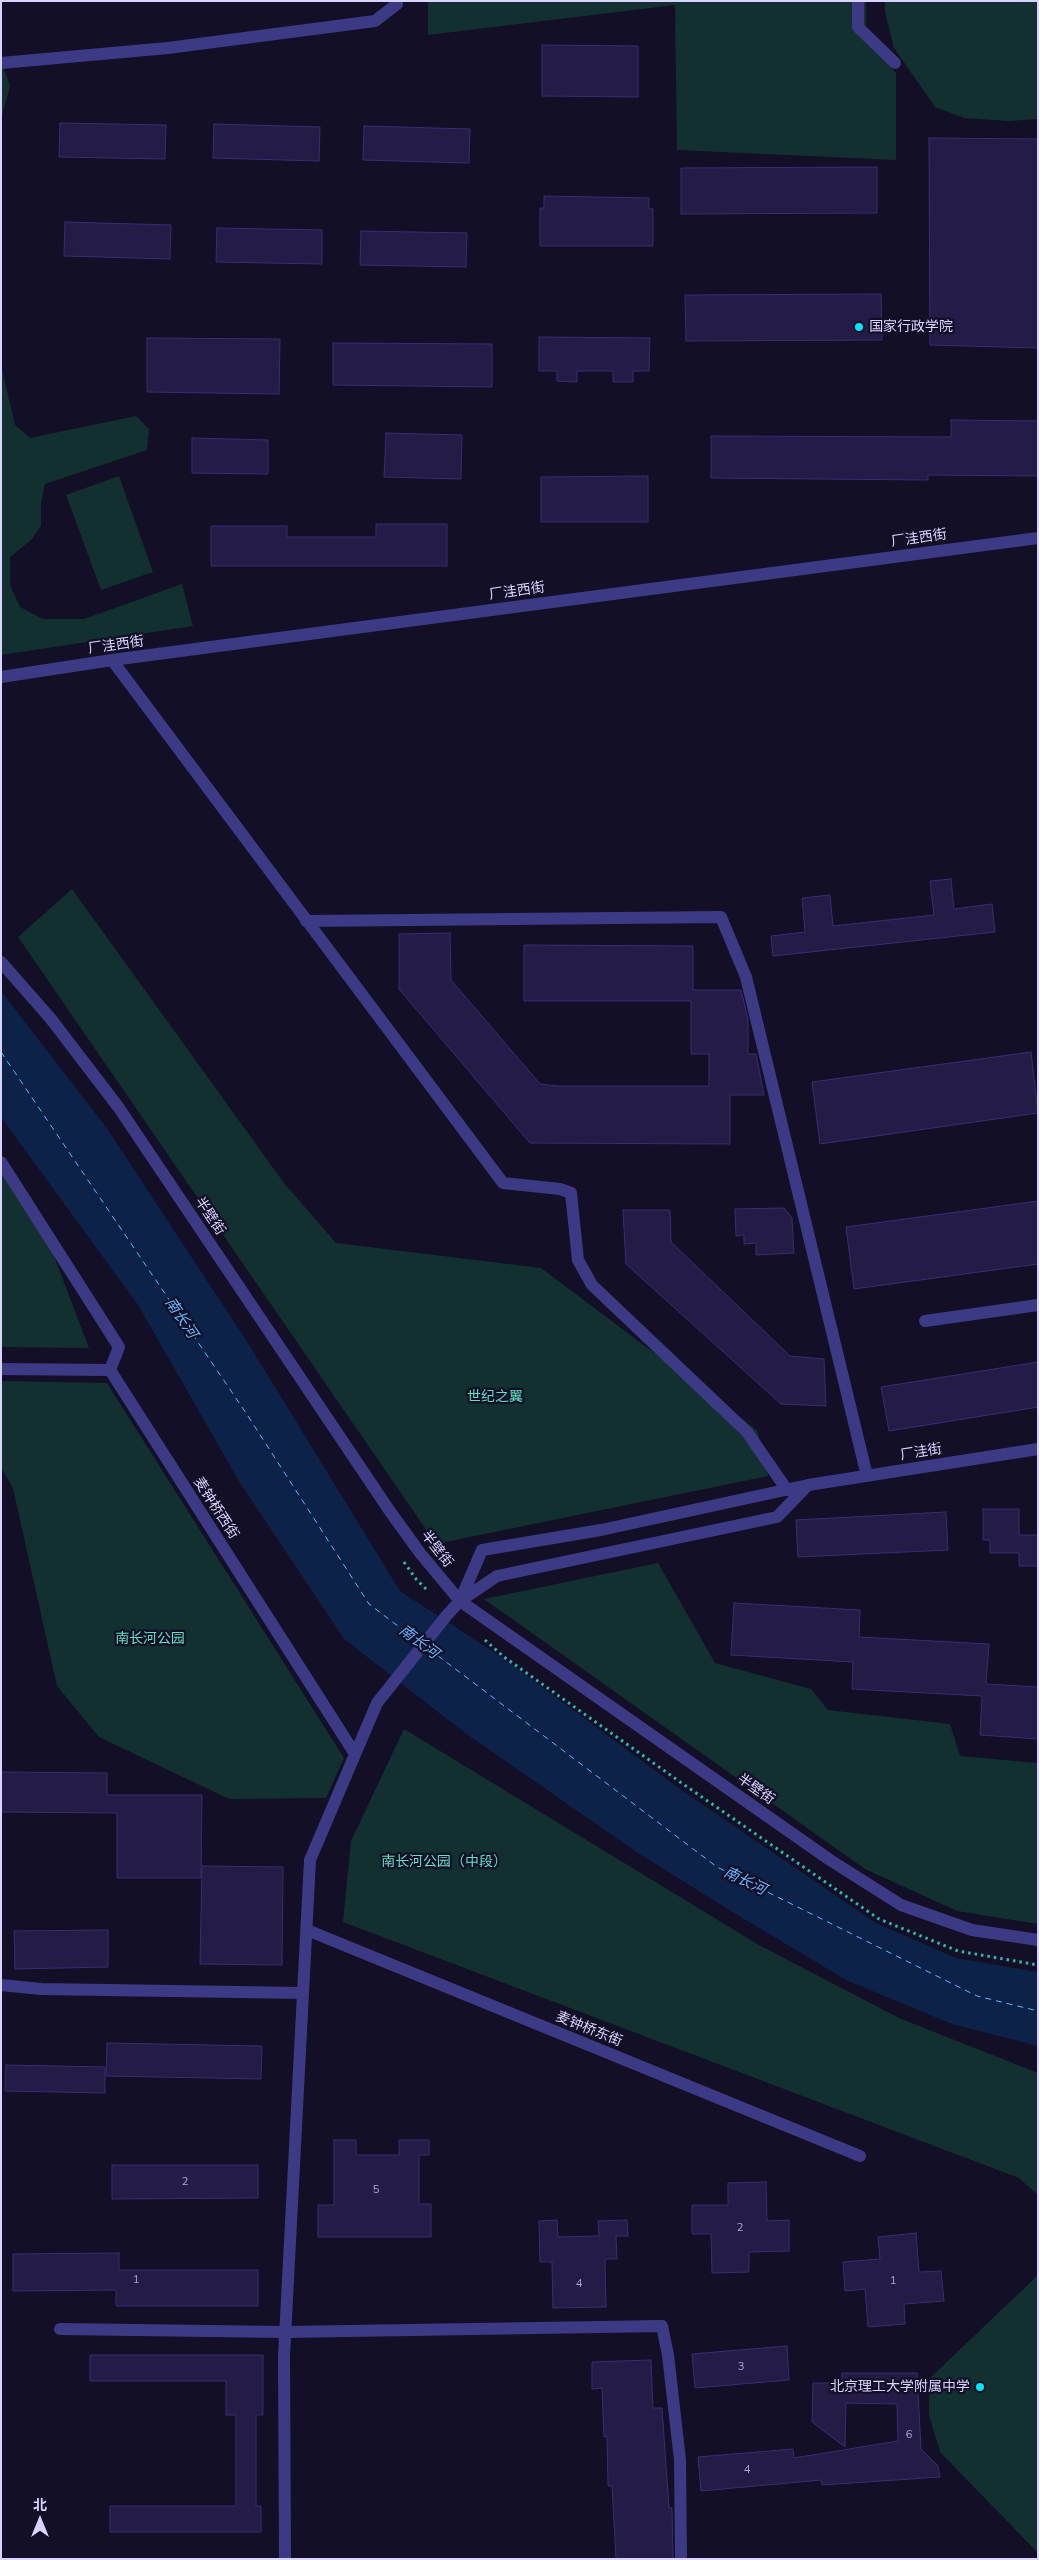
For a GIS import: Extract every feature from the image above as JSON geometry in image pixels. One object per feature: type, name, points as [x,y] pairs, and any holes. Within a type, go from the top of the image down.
[{"type":"street","points":[[1,63],[168,48],[375,21],[397,4],[397,1]]},
{"type":"street","points":[[858,1],[858,27],[895,63]]},
{"type":"street","name":"厂洼西街","points":[[1,677],[112,660],[1038,538]]},
{"type":"street","points":[[112,660],[503,1183],[560,1188],[571,1193],[578,1260],[592,1285],[747,1432],[787,1490]]},
{"type":"street","points":[[306,921],[721,917],[746,977],[867,1476]]},
{"type":"street","name":"半壁街","points":[[1,962],[51,1019],[119,1108],[389,1510],[420,1553],[460,1601],[830,1860],[902,1905],[972,1930],[1038,1940]]},
{"type":"street","points":[[1,1162],[119,1347],[110,1370],[1,1369]]},
{"type":"street","points":[[925,1322],[1038,1305]]},
{"type":"street","name":"麦钟桥西街","points":[[110,1370],[355,1754]]},
{"type":"street","name":"厂洼街","points":[[460,1601],[482,1550],[601,1530],[808,1485],[1038,1449]]},
{"type":"street","points":[[285,2559],[285,2332],[310,1860],[377,1703],[460,1601],[497,1576],[777,1517],[808,1485]]},
{"type":"street","name":"麦钟桥东街","points":[[307,1930],[860,2156]]},
{"type":"street","points":[[1,1985],[41,1989],[303,1993]]},
{"type":"street","points":[[60,2329],[285,2332],[662,2326],[668,2356],[680,2460],[681,2559]]},
{"type":"path","points":[[399,1555],[416,1579],[430,1592]]},
{"type":"path","points":[[482,1638],[520,1669],[879,1919],[958,1951],[1038,1965]]},
{"type":"green space","points":[[428,1],[866,1],[866,41],[896,73],[896,160],[677,150],[675,5],[428,35]]},
{"type":"green space","points":[[885,1],[1038,1],[1038,119],[1009,121],[964,118],[935,107],[894,48],[885,12]]},
{"type":"green space","points":[[1,60],[10,86],[1,120]]},
{"type":"green space","points":[[1,365],[15,425],[30,438],[136,416],[149,429],[147,450],[45,484],[41,503],[41,526],[31,540],[10,557],[10,585],[20,607],[43,619],[84,619],[182,584],[193,626],[1,655]]},
{"type":"green space","points":[[119,476],[153,572],[101,590],[66,495]]},
{"type":"green space","name":"世纪之翼","points":[[72,889],[284,1183],[336,1243],[541,1268],[757,1430],[768,1476],[436,1544],[18,937]]},
{"type":"green space","points":[[1,1159],[32,1198],[89,1348],[1,1347]]},
{"type":"green space","name":"南长河公园","points":[[1,1381],[107,1383],[344,1758],[326,1798],[229,1799],[99,1737],[57,1686],[13,1488],[1,1468]]},
{"type":"green space","points":[[658,1563],[715,1663],[811,1689],[828,1710],[950,1724],[960,1756],[1038,1763],[1038,1924],[957,1911],[865,1869],[484,1599]]},
{"type":"green space","name":"南长河公园（中段）","points":[[404,1729],[759,1945],[899,2018],[1038,2073],[1038,2195],[1019,2178],[343,1922],[351,1841]]},
{"type":"green space","name":"北京理工大学附属中学","points":[[1038,2275],[1038,2553],[940,2452],[929,2415],[929,2379]]},
{"type":"water","name":"南长河","points":[[1,991],[106,1127],[248,1343],[400,1591],[503,1658],[680,1789],[876,1923],[956,1958],[1038,1972],[1038,2046],[952,2024],[846,1980],[638,1853],[465,1733],[344,1639],[240,1483],[138,1305],[1,1117]]},
{"type":"building","points":[[542,45],[638,46],[638,97],[542,96]]},
{"type":"building","points":[[60,123],[166,125],[165,159],[59,157]]},
{"type":"building","points":[[214,124],[320,127],[319,161],[213,158]]},
{"type":"building","points":[[364,126],[470,129],[469,163],[363,160]]},
{"type":"building","points":[[929,138],[1038,139],[1038,348],[930,345]]},
{"type":"building","points":[[877,167],[877,213],[681,214],[681,168]]},
{"type":"building","points":[[544,196],[649,198],[649,209],[653,209],[653,246],[540,246],[540,208],[544,208]]},
{"type":"building","points":[[65,222],[171,225],[170,259],[64,256]]},
{"type":"building","points":[[217,228],[322,230],[322,264],[216,262]]},
{"type":"building","points":[[361,231],[467,233],[466,267],[360,265]]},
{"type":"building","points":[[881,294],[882,340],[686,341],[685,295]]},
{"type":"building","points":[[539,337],[650,338],[649,371],[633,371],[633,382],[613,382],[613,371],[577,371],[577,382],[557,381],[557,371],[539,371]]},
{"type":"building","points":[[147,338],[280,339],[279,394],[147,392]]},
{"type":"building","points":[[333,343],[492,344],[492,387],[333,385]]},
{"type":"building","points":[[951,420],[1038,421],[1038,476],[928,475],[928,480],[711,478],[711,436],[951,437]]},
{"type":"building","points":[[386,433],[462,435],[461,479],[384,477]]},
{"type":"building","points":[[192,438],[268,440],[268,474],[192,473]]},
{"type":"building","points":[[648,476],[648,522],[541,522],[541,477]]},
{"type":"building","points":[[376,524],[447,524],[447,566],[211,566],[211,526],[287,526],[287,537],[376,537]]},
{"type":"building","points":[[951,879],[954,909],[992,904],[995,932],[773,956],[771,936],[805,932],[802,898],[830,895],[833,926],[934,915],[930,881]]},
{"type":"building","points":[[450,933],[451,980],[540,1084],[557,1086],[709,1086],[709,1054],[691,1054],[691,1001],[524,1001],[524,945],[693,946],[693,990],[741,990],[748,1019],[748,1054],[756,1054],[764,1095],[730,1095],[730,1144],[530,1143],[399,989],[399,934]]},
{"type":"building","points":[[1031,1052],[1038,1113],[820,1144],[812,1082]]},
{"type":"building","points":[[1038,1201],[1038,1264],[854,1289],[846,1227]]},
{"type":"building","points":[[784,1208],[792,1218],[794,1253],[756,1255],[756,1243],[744,1244],[744,1235],[736,1236],[735,1209]]},
{"type":"building","points":[[623,1210],[670,1210],[671,1242],[790,1356],[824,1359],[826,1406],[781,1404],[626,1264]]},
{"type":"building","points":[[1038,1362],[1038,1407],[889,1431],[881,1387]]},
{"type":"building","points":[[983,1509],[1019,1509],[1019,1535],[1038,1535],[1038,1566],[1019,1566],[1019,1553],[990,1553],[990,1540],[983,1540]]},
{"type":"building","points":[[946,1512],[948,1550],[798,1557],[796,1520]]},
{"type":"building","points":[[734,1603],[860,1610],[859,1637],[989,1644],[986,1684],[1038,1687],[1038,1739],[980,1735],[982,1696],[852,1689],[853,1662],[731,1655]]},
{"type":"building","points":[[1,1772],[107,1773],[107,1795],[202,1795],[201,1878],[117,1878],[117,1813],[1,1812]]},
{"type":"building","points":[[202,1866],[283,1867],[282,1965],[200,1964]]},
{"type":"building","points":[[108,1930],[108,1967],[15,1969],[14,1931]]},
{"type":"building","points":[[107,2043],[262,2046],[261,2079],[106,2076]]},
{"type":"building","points":[[6,2065],[105,2067],[105,2093],[5,2091]]},
{"type":"building","points":[[334,2140],[356,2140],[356,2155],[399,2155],[399,2140],[429,2140],[429,2155],[419,2155],[419,2204],[431,2204],[431,2237],[318,2237],[318,2205],[334,2205]]},
{"type":"building","points":[[112,2165],[258,2165],[258,2198],[112,2199]]},
{"type":"building","points":[[766,2182],[767,2221],[789,2220],[789,2251],[749,2252],[749,2272],[712,2273],[711,2234],[692,2234],[692,2205],[728,2205],[728,2183]]},
{"type":"building","points":[[557,2220],[558,2237],[599,2236],[598,2221],[627,2220],[628,2236],[616,2236],[617,2259],[605,2259],[606,2307],[553,2308],[552,2262],[540,2262],[539,2221]]},
{"type":"building","points":[[916,2233],[919,2272],[941,2271],[944,2301],[904,2304],[905,2324],[868,2327],[865,2289],[845,2291],[843,2262],[880,2259],[878,2237]]},
{"type":"building","points":[[119,2253],[119,2270],[258,2270],[258,2306],[116,2306],[116,2290],[13,2291],[13,2254]]},
{"type":"building","points":[[787,2346],[789,2380],[695,2388],[692,2354]]},
{"type":"building","points":[[90,2355],[263,2355],[263,2415],[256,2415],[256,2506],[261,2506],[261,2532],[110,2532],[110,2506],[236,2506],[236,2415],[226,2415],[226,2381],[90,2381]]},
{"type":"building","points":[[651,2360],[653,2408],[662,2408],[669,2508],[672,2508],[673,2559],[616,2559],[612,2486],[608,2486],[607,2436],[604,2437],[602,2388],[592,2389],[592,2362]]},
{"type":"building","points":[[842,2373],[917,2373],[921,2449],[938,2466],[940,2477],[822,2485],[821,2480],[701,2491],[698,2457],[793,2449],[794,2458],[898,2441],[897,2404],[846,2403],[845,2447],[812,2422],[813,2383],[842,2383]]},
{"type":"ferry route","points":[[1,1052],[246,1413],[369,1604],[419,1642]]},
{"type":"ferry route","points":[[429,1649],[717,1867],[977,1996],[1038,2011]]},
{"type":"place","name":"国家行政学院","points":[[859,327]]},
{"type":"place","name":"北京理工大学附属中学","points":[[980,2387]]}]
